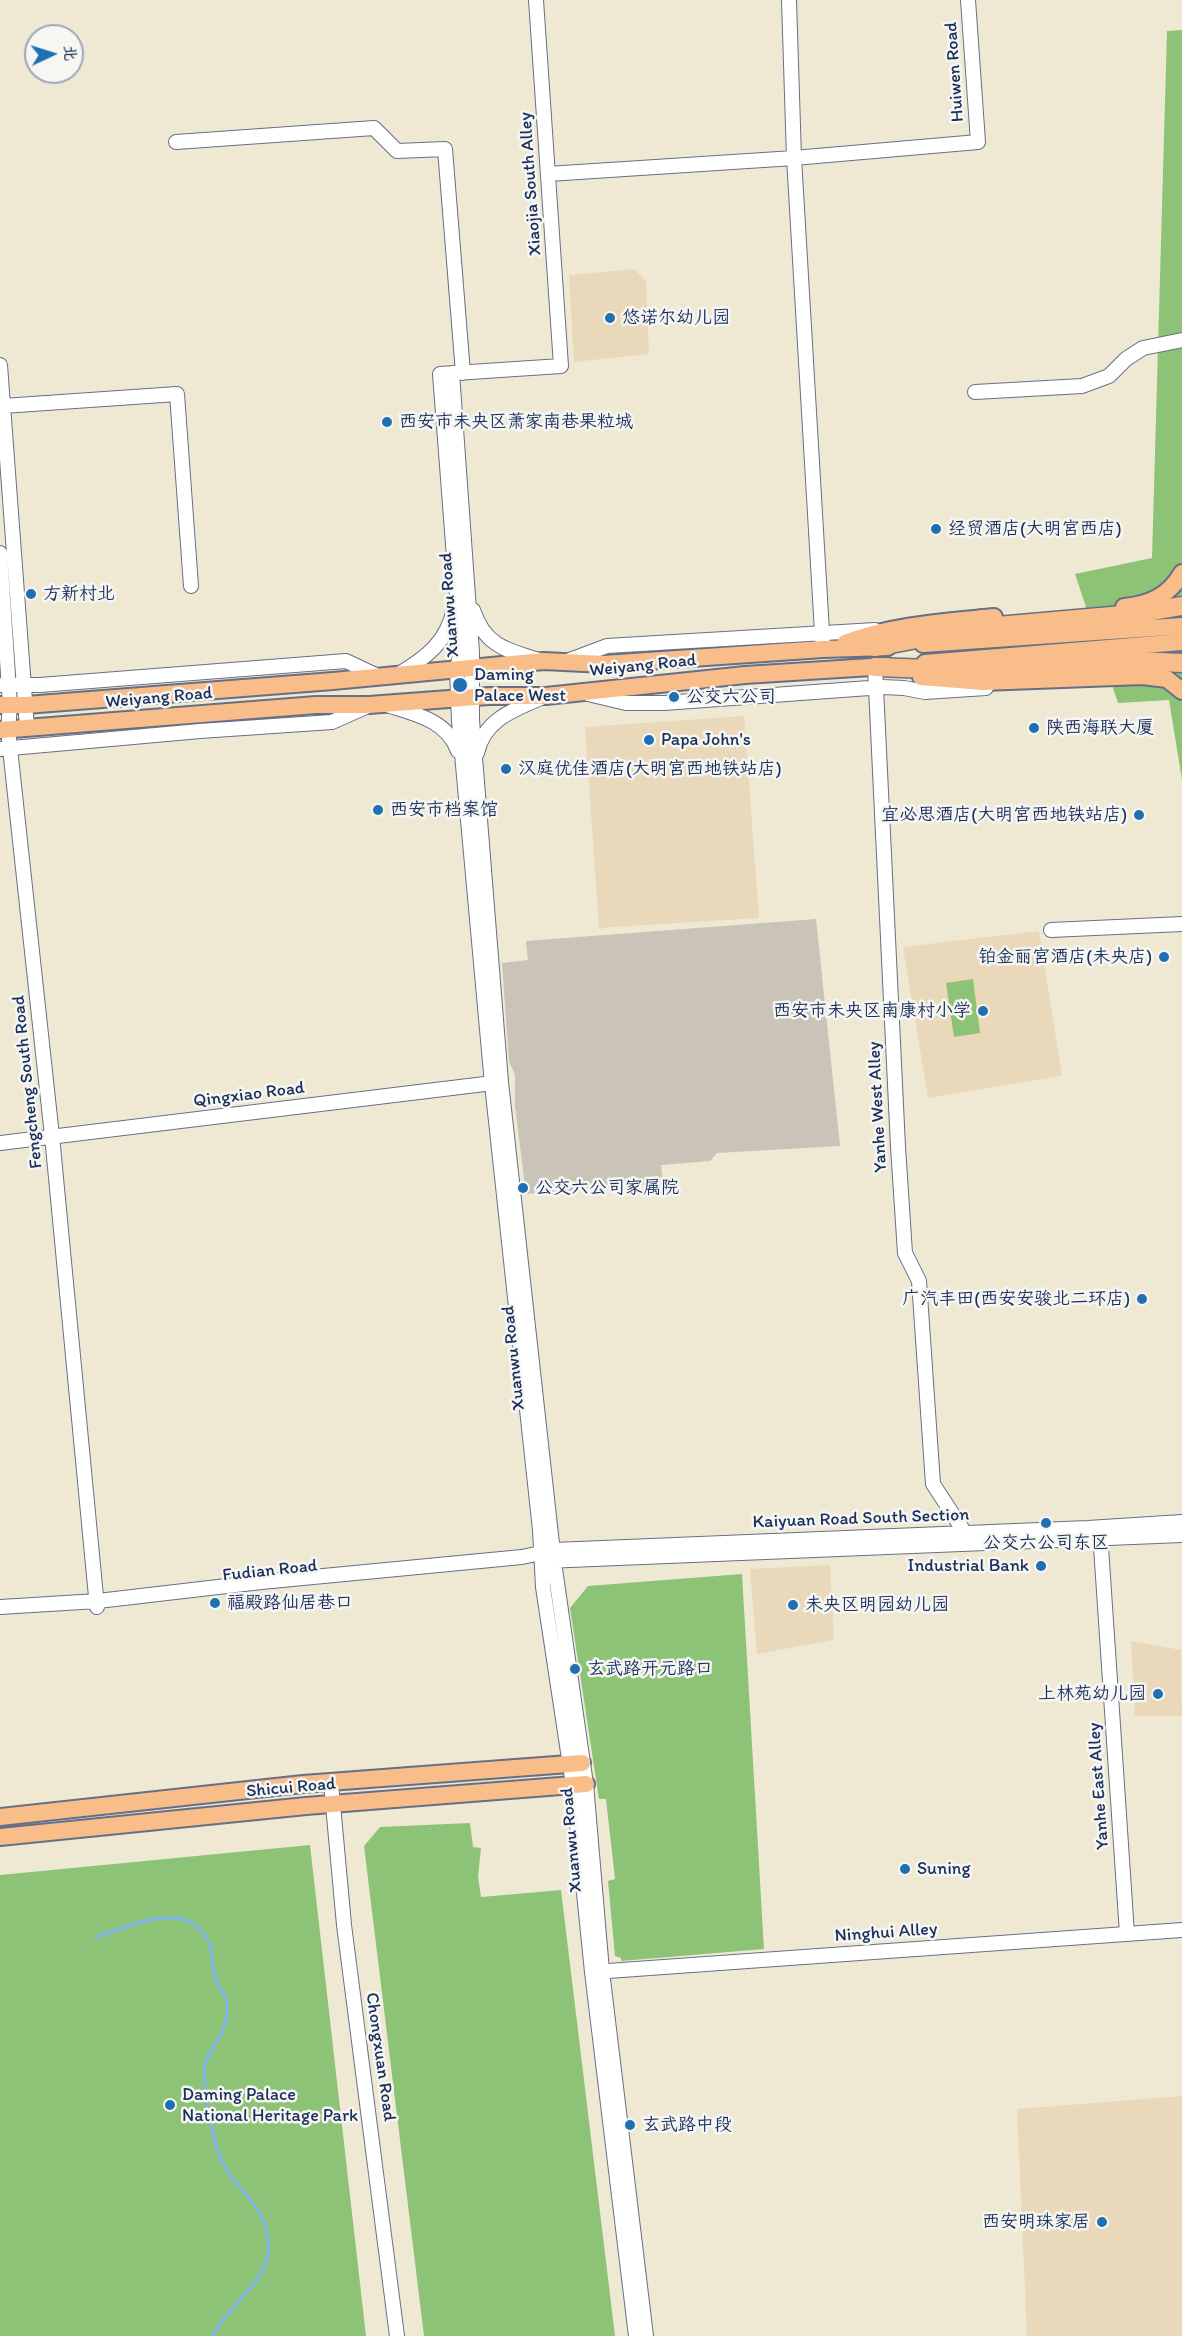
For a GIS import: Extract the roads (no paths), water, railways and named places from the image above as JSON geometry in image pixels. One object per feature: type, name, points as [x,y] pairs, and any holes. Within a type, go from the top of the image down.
[{"type":"highway","points":[[876,647],[974,628],[1134,614],[1182,606]]},
{"type":"highway","points":[[875,676],[1138,661],[1182,663]]},
{"type":"main road","points":[[826,643],[929,623],[1136,606],[1159,598],[1169,591],[1182,573]]},
{"type":"main road","name":"Weiyang Road","points":[[12,705],[388,676],[544,661],[603,664],[756,654],[826,643],[876,647],[1182,626]]},
{"type":"main road","name":"Weiyang Road","points":[[4,730],[316,705],[546,696],[745,675],[837,669],[875,676],[1017,654],[1182,642]]},
{"type":"main road","points":[[875,676],[983,682],[1158,677],[1173,682],[1182,691]]},
{"type":"main road","name":"Shicui Road","points":[[0,1817],[332,1783],[576,1764]]},
{"type":"main road","name":"Shicui Road","points":[[0,1837],[332,1804],[579,1784]]},
{"type":"street","name":"Xiaojia South Alley","points":[[452,373],[561,366],[536,0]]},
{"type":"street","points":[[566,661],[607,646],[729,639],[826,643],[794,158],[789,0]]},
{"type":"street","name":"Huiwen Road","points":[[794,158],[978,142],[968,0]]},
{"type":"street","name":"Xuanwu Road","points":[[176,142],[374,128],[397,151],[445,149],[465,669],[464,776],[548,1557],[579,1784],[636,2336]]},
{"type":"street","points":[[548,174],[794,158]]},
{"type":"street","points":[[975,392],[1082,386],[1109,376],[1126,359],[1143,348],[1182,340]]},
{"type":"street","name":"Fengcheng South Road","points":[[0,365],[24,685],[12,705],[4,730],[5,749],[52,1136],[96,1604]]},
{"type":"street","points":[[3,406],[177,393],[191,586]]},
{"type":"street","name":"Fengcheng South Road","points":[[0,553],[4,685],[12,705],[27,728]]},
{"type":"street","points":[[462,593],[476,620],[494,644],[544,661]]},
{"type":"street","points":[[4,685],[346,661],[388,676],[428,655],[443,639],[462,593]]},
{"type":"street","points":[[729,639],[756,654]]},
{"type":"street","points":[[715,700],[745,675]]},
{"type":"street","points":[[583,692],[626,703],[715,700],[875,676]]},
{"type":"street","name":"Yanhe West Alley","points":[[875,676],[905,1253],[919,1281],[933,1484],[964,1533]]},
{"type":"street","points":[[476,767],[479,745],[488,728],[506,714],[546,696]]},
{"type":"street","name":"Xuanwu Road","points":[[464,698],[476,767],[497,1083]]},
{"type":"street","points":[[5,749],[200,731],[333,722],[376,704],[423,716],[448,734],[455,742],[464,776]]},
{"type":"street","points":[[1051,930],[1182,924]]},
{"type":"street","name":"Qingxiao Road","points":[[0,1143],[497,1083]]},
{"type":"street","name":"Kaiyuan Road South Section","points":[[548,1557],[1100,1534],[1182,1522]]},
{"type":"street","name":"Kaiyuan Road South Section","points":[[548,1557],[964,1533],[1182,1535]]},
{"type":"street","name":"Yanhe East Alley","points":[[1100,1534],[1127,1934]]},
{"type":"street","name":"Fudian Road","points":[[0,1613],[548,1557]]},
{"type":"street","name":"Fudian Road","points":[[0,1607],[96,1604]]},
{"type":"street","name":"Chongxuan Road","points":[[332,1783],[344,1925],[397,2336]]},
{"type":"street","name":"Ninghui Alley","points":[[597,1972],[1182,1930]]},
{"type":"street","name":"Xuanwu Road","points":[[597,1972],[646,2336]]},
{"type":"waterway","points":[[96,1937],[158,1918],[188,1921],[200,1929],[209,1943],[213,1970],[225,1995],[227,2012],[224,2026],[204,2068],[206,2099],[220,2157],[227,2171],[258,2210],[267,2230],[268,2253],[259,2276],[226,2316],[213,2336]]},
{"type":"place","name":"悠诺尔幼儿园","points":[[610,318]]},
{"type":"place","name":"西安市未央区萧家南巷果粒城","points":[[387,422]]},
{"type":"place","name":"经贸酒店(大明宫西店)","points":[[936,529]]},
{"type":"place","name":"方新村北","points":[[31,594]]},
{"type":"place","name":"Daming Palace West","points":[[460,685]]},
{"type":"place","name":"公交六公司","points":[[674,697]]},
{"type":"place","name":"陕西海联大厦","points":[[1034,728]]},
{"type":"place","name":"Papa John's","points":[[649,740]]},
{"type":"place","name":"汉庭优佳酒店(大明宫西地铁站店)","points":[[506,769]]},
{"type":"place","name":"西安市档案馆","points":[[378,810]]},
{"type":"place","name":"宜必思酒店(大明宫西地铁站店)","points":[[1139,815]]},
{"type":"place","name":"铂金丽宫酒店(未央店)","points":[[1164,957]]},
{"type":"place","name":"西安市未央区南康村小学","points":[[983,1011]]},
{"type":"place","name":"公交六公司家属院","points":[[523,1188]]},
{"type":"place","name":"广汽丰田(西安安骏北二环店)","points":[[1142,1299]]},
{"type":"place","name":"公交六公司东区","points":[[1046,1523]]},
{"type":"place","name":"Industrial Bank","points":[[1041,1566]]},
{"type":"place","name":"福殿路仙居巷口","points":[[215,1603]]},
{"type":"place","name":"未央区明园幼儿园","points":[[793,1605]]},
{"type":"place","name":"玄武路开元路口","points":[[575,1669]]},
{"type":"place","name":"上林苑幼儿园","points":[[1158,1694]]},
{"type":"place","name":"Suning","points":[[905,1869]]},
{"type":"place","name":"Daming Palace National Heritage Park","points":[[170,2105]]},
{"type":"place","name":"玄武路中段","points":[[630,2125]]},
{"type":"place","name":"西安明珠家居","points":[[1102,2222]]}]
